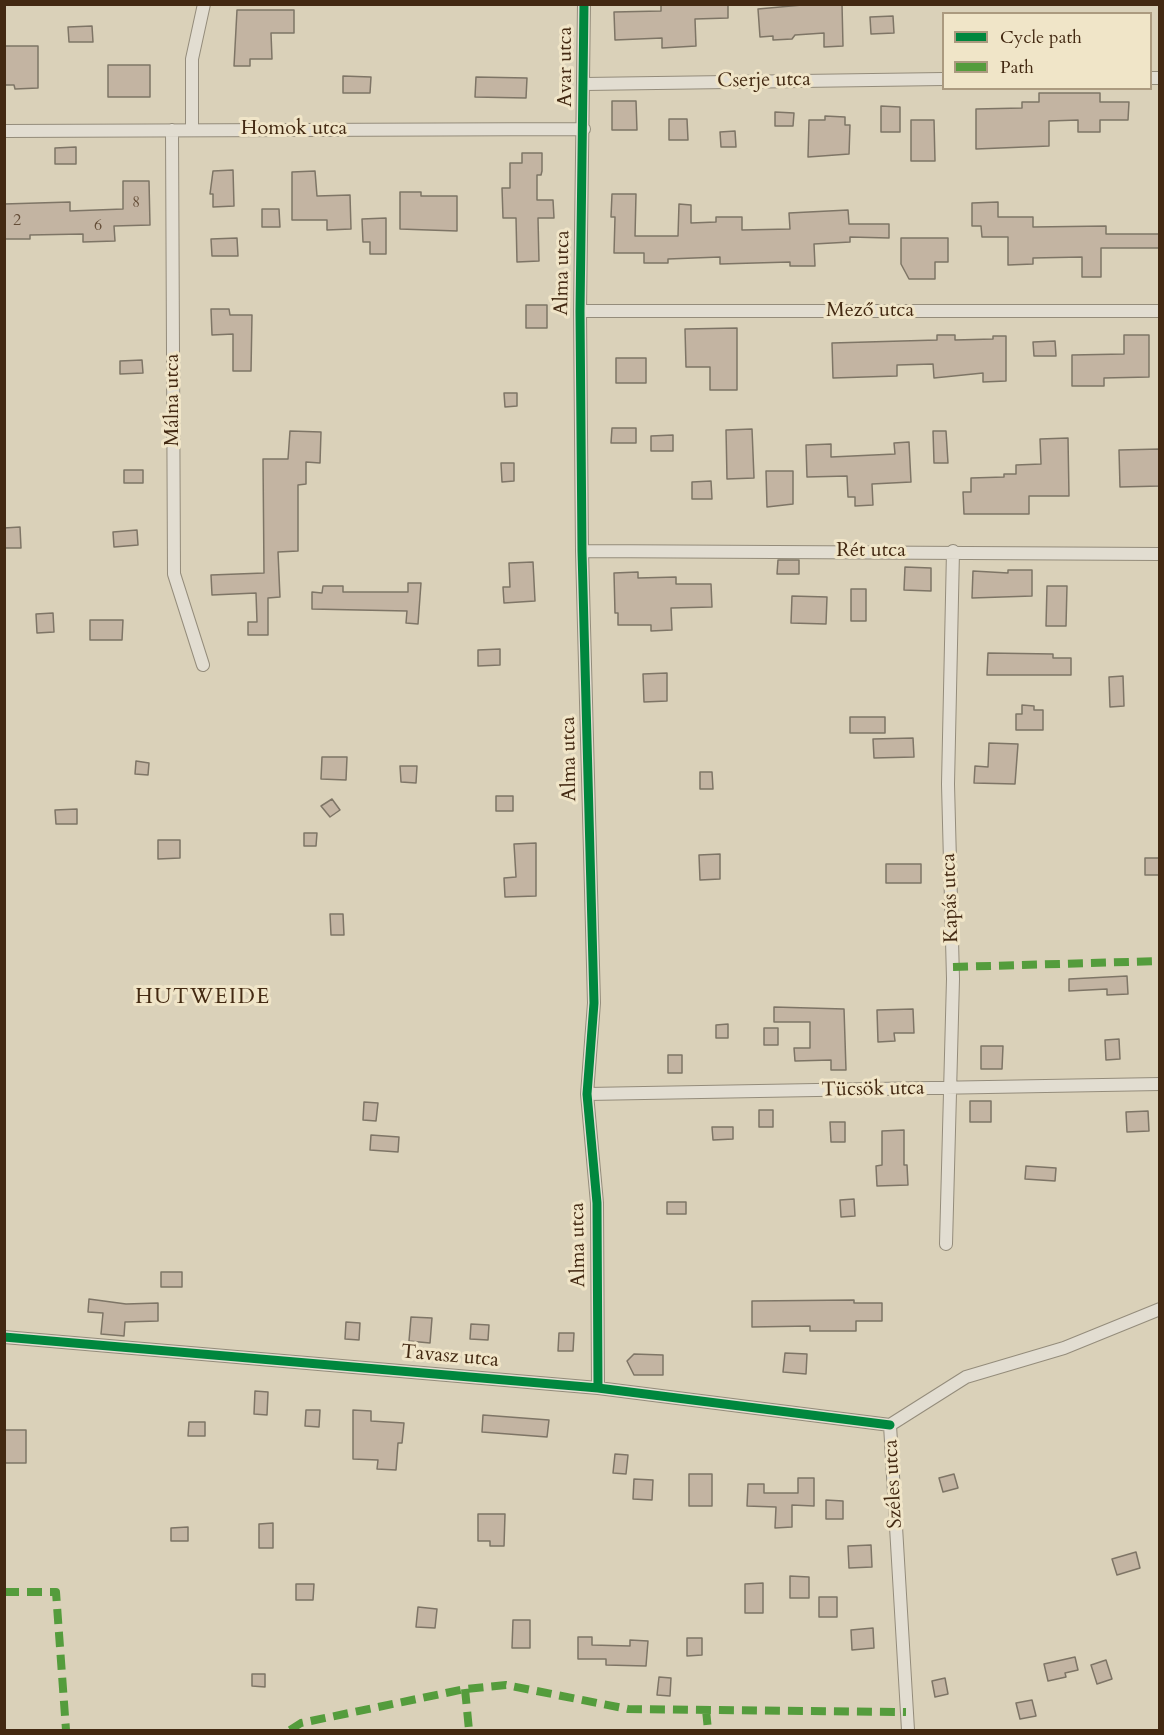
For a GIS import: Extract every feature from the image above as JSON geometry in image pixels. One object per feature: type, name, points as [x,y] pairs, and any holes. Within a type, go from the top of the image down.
[{"type":"street","points":[[192,129],[192,59],[204,4]]},
{"type":"street","name":"Avar utca","points":[[584,4],[584,129]]},
{"type":"street","name":"Cserje utca","points":[[585,84],[942,79]]},
{"type":"street","name":"Homok utca","points":[[4,130],[584,129]]},
{"type":"street","name":"Alma utca","points":[[584,129],[580,311],[582,551],[594,1003],[587,1094],[597,1203],[598,1388]]},
{"type":"street","name":"Málna utca","points":[[172,130],[174,574],[203,665]]},
{"type":"street","name":"Mező utca","points":[[580,311],[1160,311]]},
{"type":"street","name":"Rét utca","points":[[582,551],[953,551],[1160,554]]},
{"type":"street","name":"Kapás utca","points":[[946,1244],[953,979],[948,784],[953,551]]},
{"type":"street","name":"Tücsök utca","points":[[587,1094],[1160,1084]]},
{"type":"street","name":"Széles utca","points":[[908,1731],[890,1425],[966,1377],[1064,1348],[1160,1309]]},
{"type":"street","name":"Tavasz utca","points":[[4,1337],[598,1388],[890,1425]]},
{"type":"building","points":[[661,4],[728,4],[728,18],[695,19],[696,46],[662,48],[662,38],[615,40],[614,12],[661,11]]},
{"type":"building","points":[[842,4],[843,46],[824,47],[824,33],[795,35],[792,39],[773,40],[773,36],[760,37],[758,9]]},
{"type":"building","points":[[237,10],[294,10],[294,33],[271,33],[272,59],[250,59],[250,66],[234,66]]},
{"type":"building","points":[[893,16],[894,33],[871,34],[870,17]]},
{"type":"building","points":[[92,26],[93,42],[69,42],[68,27]]},
{"type":"building","points":[[4,46],[38,46],[38,88],[15,89],[14,85],[4,85]]},
{"type":"building","points":[[108,65],[150,65],[150,97],[108,97]]},
{"type":"building","points":[[343,76],[371,77],[370,93],[343,93]]},
{"type":"building","points":[[476,77],[527,78],[526,98],[475,97]]},
{"type":"building","points":[[1039,93],[1100,93],[1100,102],[1129,102],[1128,120],[1100,120],[1100,132],[1078,132],[1078,120],[1049,121],[1049,146],[976,149],[976,109],[1022,108],[1022,102],[1039,102]]},
{"type":"building","points":[[612,101],[636,101],[637,130],[612,130]]},
{"type":"building","points":[[881,106],[900,107],[900,132],[881,132]]},
{"type":"building","points":[[775,112],[794,113],[793,126],[775,126]]},
{"type":"building","points":[[825,116],[845,117],[845,125],[850,125],[849,154],[808,157],[809,120],[825,120]]},
{"type":"building","points":[[669,119],[687,119],[688,140],[669,140]]},
{"type":"building","points":[[911,120],[934,120],[935,161],[911,161]]},
{"type":"building","points":[[735,131],[736,147],[721,147],[720,132]]},
{"type":"building","points":[[76,147],[76,164],[55,164],[55,148]]},
{"type":"building","points":[[522,153],[542,153],[542,171],[541,175],[537,175],[537,200],[553,200],[554,218],[538,218],[539,261],[517,262],[516,218],[503,218],[502,188],[510,188],[510,163],[522,163]]},
{"type":"building","points":[[233,170],[234,206],[213,207],[213,194],[210,194],[213,171]]},
{"type":"building","points":[[315,171],[317,196],[350,195],[351,229],[327,230],[327,220],[292,220],[292,172]]},
{"type":"building","points":[[123,181],[149,181],[150,225],[114,226],[115,241],[83,242],[83,234],[30,235],[30,239],[4,239],[4,204],[70,202],[70,211],[123,209]]},
{"type":"building","points":[[400,192],[421,192],[421,196],[457,196],[457,231],[400,229]]},
{"type":"building","points":[[612,194],[636,194],[635,236],[678,236],[679,204],[691,205],[691,223],[716,222],[716,217],[742,217],[742,230],[790,229],[789,213],[848,210],[849,224],[889,224],[889,238],[850,237],[850,242],[814,244],[815,266],[790,266],[790,262],[720,264],[720,257],[668,259],[668,263],[644,263],[644,253],[614,253],[615,217],[611,217]]},
{"type":"building","points":[[998,202],[998,217],[1033,217],[1033,227],[1106,226],[1106,234],[1160,234],[1160,248],[1101,248],[1101,277],[1082,277],[1082,257],[1033,258],[1033,264],[1008,265],[1008,237],[982,237],[981,226],[972,226],[972,203]]},
{"type":"building","points":[[262,209],[279,209],[280,227],[262,227]]},
{"type":"building","points":[[386,218],[386,254],[370,254],[370,242],[363,242],[362,219]]},
{"type":"building","points":[[237,238],[238,256],[212,256],[211,239]]},
{"type":"building","points":[[901,238],[948,238],[948,262],[935,262],[935,279],[909,279],[901,264]]},
{"type":"building","points":[[526,305],[547,305],[547,328],[526,328]]},
{"type":"building","points":[[211,309],[229,309],[230,315],[252,315],[251,371],[233,371],[233,334],[212,335]]},
{"type":"building","points":[[737,328],[737,390],[710,390],[710,367],[686,367],[685,329]]},
{"type":"building","points":[[937,335],[955,335],[955,340],[993,339],[993,336],[1006,336],[1006,381],[983,382],[983,373],[934,378],[933,364],[897,365],[897,376],[833,378],[832,343],[937,340]]},
{"type":"building","points":[[1124,335],[1149,335],[1149,377],[1104,378],[1104,386],[1072,386],[1072,355],[1124,354]]},
{"type":"building","points":[[1055,341],[1056,356],[1034,356],[1033,342]]},
{"type":"building","points":[[616,358],[646,358],[646,383],[616,383]]},
{"type":"building","points":[[142,360],[143,373],[120,374],[120,361]]},
{"type":"building","points":[[504,393],[517,393],[517,406],[505,407]]},
{"type":"building","points":[[612,428],[636,428],[636,443],[611,443]]},
{"type":"building","points":[[752,429],[754,478],[727,479],[726,430]]},
{"type":"building","points":[[290,431],[321,432],[320,463],[306,462],[306,484],[298,485],[298,551],[278,552],[280,597],[268,598],[268,635],[248,635],[248,622],[257,622],[256,593],[212,595],[211,575],[264,573],[263,459],[288,459]]},
{"type":"building","points":[[933,431],[946,431],[948,463],[934,463]]},
{"type":"building","points":[[673,435],[673,451],[651,451],[651,436]]},
{"type":"building","points":[[1068,438],[1069,496],[1029,496],[1029,514],[964,514],[963,492],[971,492],[971,478],[1004,477],[1004,474],[1016,474],[1016,465],[1041,464],[1040,439]]},
{"type":"building","points":[[909,442],[911,482],[872,484],[873,505],[855,506],[855,497],[848,497],[847,476],[807,477],[806,445],[831,444],[831,457],[895,454],[894,443]]},
{"type":"building","points":[[1160,449],[1160,486],[1120,487],[1119,450]]},
{"type":"building","points":[[501,463],[514,463],[514,481],[502,482]]},
{"type":"building","points":[[124,470],[143,470],[143,483],[124,483]]},
{"type":"building","points":[[766,471],[793,471],[793,504],[767,507]]},
{"type":"building","points":[[711,481],[712,499],[692,499],[692,482]]},
{"type":"building","points":[[20,527],[21,548],[4,548],[4,528]]},
{"type":"building","points":[[137,530],[138,545],[114,547],[113,532]]},
{"type":"building","points":[[778,560],[799,560],[799,574],[777,574]]},
{"type":"building","points":[[533,562],[535,601],[504,603],[503,587],[510,587],[509,563]]},
{"type":"building","points":[[905,567],[931,568],[931,591],[904,590]]},
{"type":"building","points":[[1008,570],[1032,570],[1032,596],[972,598],[973,571],[1008,573]]},
{"type":"building","points":[[638,572],[638,578],[676,577],[676,584],[711,584],[712,607],[671,608],[672,630],[651,631],[651,625],[618,625],[618,613],[615,613],[614,573]]},
{"type":"building","points":[[408,583],[421,583],[418,624],[406,623],[407,611],[312,609],[312,592],[322,593],[323,586],[343,586],[343,592],[408,592]]},
{"type":"building","points":[[1047,586],[1067,586],[1066,626],[1046,626]]},
{"type":"building","points":[[851,589],[866,589],[866,621],[851,621]]},
{"type":"building","points":[[792,596],[827,597],[826,624],[791,623]]},
{"type":"building","points":[[53,613],[54,632],[37,633],[36,614]]},
{"type":"building","points":[[90,620],[123,620],[122,640],[90,640]]},
{"type":"building","points":[[500,649],[500,665],[478,666],[478,650]]},
{"type":"building","points":[[988,653],[1053,654],[1053,658],[1071,658],[1071,675],[987,675]]},
{"type":"building","points":[[667,673],[667,701],[644,702],[643,674]]},
{"type":"building","points":[[1123,676],[1124,706],[1110,707],[1109,677]]},
{"type":"building","points":[[1022,705],[1034,706],[1034,710],[1043,710],[1043,730],[1016,730],[1016,714],[1022,714]]},
{"type":"building","points":[[850,717],[885,717],[885,733],[850,733]]},
{"type":"building","points":[[913,738],[914,757],[874,758],[873,739]]},
{"type":"building","points":[[989,743],[1018,744],[1015,784],[974,783],[975,766],[988,767]]},
{"type":"building","points":[[322,757],[347,757],[346,780],[321,779]]},
{"type":"building","points":[[136,761],[149,763],[148,775],[135,774]]},
{"type":"building","points":[[400,766],[417,766],[416,783],[401,782]]},
{"type":"building","points":[[700,772],[712,772],[713,789],[700,789]]},
{"type":"building","points":[[496,796],[513,796],[513,811],[496,811]]},
{"type":"building","points":[[332,799],[340,810],[330,817],[321,806]]},
{"type":"building","points":[[77,809],[77,824],[56,824],[55,810]]},
{"type":"building","points":[[304,833],[317,833],[316,846],[304,846]]},
{"type":"building","points":[[158,840],[180,840],[180,858],[158,859]]},
{"type":"building","points":[[536,843],[536,896],[505,897],[504,878],[516,877],[514,844]]},
{"type":"building","points":[[720,854],[720,879],[700,880],[699,855]]},
{"type":"building","points":[[1145,858],[1160,858],[1160,875],[1145,875]]},
{"type":"building","points":[[886,864],[921,864],[921,883],[886,883]]},
{"type":"building","points":[[330,914],[343,914],[344,935],[331,935]]},
{"type":"building","points":[[1127,976],[1128,994],[1107,995],[1107,989],[1069,991],[1069,979]]},
{"type":"building","points":[[774,1007],[844,1009],[846,1070],[831,1070],[831,1060],[795,1061],[794,1048],[810,1048],[810,1022],[774,1022]]},
{"type":"building","points":[[913,1009],[914,1033],[894,1033],[895,1041],[878,1042],[877,1010]]},
{"type":"building","points":[[728,1024],[728,1038],[716,1038],[716,1025]]},
{"type":"building","points":[[764,1028],[778,1028],[778,1045],[764,1045]]},
{"type":"building","points":[[1119,1039],[1120,1059],[1106,1060],[1105,1040]]},
{"type":"building","points":[[981,1046],[1003,1046],[1002,1069],[981,1069]]},
{"type":"building","points":[[668,1055],[682,1055],[682,1073],[668,1073]]},
{"type":"building","points":[[970,1101],[991,1101],[991,1122],[970,1122]]},
{"type":"building","points":[[364,1102],[378,1103],[376,1121],[363,1120]]},
{"type":"building","points":[[759,1110],[773,1110],[773,1127],[759,1127]]},
{"type":"building","points":[[1148,1111],[1149,1131],[1127,1132],[1126,1112]]},
{"type":"building","points":[[830,1122],[845,1122],[845,1142],[831,1142]]},
{"type":"building","points":[[712,1127],[733,1127],[733,1139],[713,1140]]},
{"type":"building","points":[[904,1130],[904,1165],[907,1165],[908,1185],[877,1186],[876,1166],[882,1165],[882,1131]]},
{"type":"building","points":[[371,1135],[399,1137],[398,1152],[370,1150]]},
{"type":"building","points":[[1026,1166],[1056,1168],[1055,1181],[1025,1179]]},
{"type":"building","points":[[854,1199],[855,1216],[841,1217],[840,1200]]},
{"type":"building","points":[[667,1202],[686,1202],[686,1214],[667,1214]]},
{"type":"building","points":[[161,1272],[182,1272],[182,1287],[161,1287]]},
{"type":"building","points":[[89,1299],[126,1304],[158,1303],[158,1321],[125,1322],[124,1336],[101,1334],[103,1313],[88,1312]]},
{"type":"building","points":[[854,1300],[854,1303],[882,1303],[882,1321],[856,1321],[856,1331],[810,1331],[810,1326],[752,1327],[752,1301]]},
{"type":"building","points":[[411,1317],[432,1318],[430,1343],[409,1341]]},
{"type":"building","points":[[346,1322],[360,1323],[359,1340],[345,1339]]},
{"type":"building","points":[[471,1324],[489,1325],[488,1340],[470,1339]]},
{"type":"building","points":[[559,1333],[574,1333],[573,1351],[558,1351]]},
{"type":"building","points":[[785,1353],[807,1354],[806,1374],[783,1372]]},
{"type":"building","points":[[634,1354],[663,1355],[663,1375],[634,1375],[627,1361]]},
{"type":"building","points":[[255,1391],[268,1392],[267,1415],[254,1414]]},
{"type":"building","points":[[306,1410],[320,1410],[319,1427],[305,1426]]},
{"type":"building","points":[[353,1410],[371,1411],[371,1421],[404,1423],[402,1443],[398,1443],[396,1470],[377,1469],[378,1460],[353,1459]]},
{"type":"building","points":[[483,1415],[549,1420],[547,1437],[482,1432]]},
{"type":"building","points":[[189,1422],[205,1422],[205,1436],[188,1436]]},
{"type":"building","points":[[4,1430],[26,1430],[26,1463],[4,1463]]},
{"type":"building","points":[[615,1454],[628,1455],[626,1474],[613,1473]]},
{"type":"building","points":[[689,1474],[712,1474],[712,1506],[689,1506]]},
{"type":"building","points":[[954,1474],[958,1488],[943,1492],[939,1478]]},
{"type":"building","points":[[798,1478],[814,1478],[814,1506],[792,1505],[792,1527],[775,1528],[776,1507],[747,1506],[748,1484],[764,1484],[764,1493],[798,1493]]},
{"type":"building","points":[[634,1479],[653,1480],[652,1500],[633,1499]]},
{"type":"building","points":[[826,1500],[843,1501],[843,1519],[826,1519]]},
{"type":"building","points":[[478,1514],[505,1514],[504,1546],[490,1546],[490,1541],[478,1541]]},
{"type":"building","points":[[273,1523],[273,1548],[259,1548],[259,1524]]},
{"type":"building","points":[[188,1527],[188,1541],[171,1541],[171,1528]]},
{"type":"building","points":[[871,1545],[872,1567],[849,1568],[848,1546]]},
{"type":"building","points":[[1136,1552],[1140,1568],[1117,1575],[1112,1559]]},
{"type":"building","points":[[790,1576],[809,1577],[809,1598],[790,1598]]},
{"type":"building","points":[[763,1583],[763,1613],[745,1613],[745,1584]]},
{"type":"building","points":[[296,1584],[314,1584],[313,1600],[296,1600]]},
{"type":"building","points":[[819,1597],[837,1597],[837,1617],[819,1617]]},
{"type":"building","points":[[418,1607],[437,1609],[435,1628],[416,1627]]},
{"type":"building","points":[[513,1620],[530,1620],[530,1648],[512,1648]]},
{"type":"building","points":[[873,1628],[874,1648],[852,1650],[851,1630]]},
{"type":"building","points":[[578,1637],[592,1637],[592,1645],[630,1646],[630,1640],[648,1641],[646,1666],[606,1665],[606,1659],[578,1659]]},
{"type":"building","points":[[687,1638],[702,1638],[702,1655],[687,1656]]},
{"type":"building","points":[[1075,1657],[1078,1670],[1065,1673],[1066,1677],[1048,1681],[1044,1664]]},
{"type":"building","points":[[1106,1660],[1112,1679],[1097,1684],[1091,1665]]},
{"type":"building","points":[[252,1674],[265,1674],[265,1687],[252,1686]]},
{"type":"building","points":[[659,1677],[671,1678],[670,1696],[657,1695]]},
{"type":"building","points":[[945,1678],[948,1694],[935,1697],[932,1681]]},
{"type":"building","points":[[1032,1700],[1036,1716],[1020,1719],[1016,1703]]},
{"type":"marked path","points":[[953,967],[1160,961]]},
{"type":"marked path","points":[[4,1592],[56,1592],[66,1730]]},
{"type":"marked path","points":[[290,1730],[301,1723],[465,1689],[506,1685],[628,1709],[906,1712]]},
{"type":"marked path","points":[[465,1689],[469,1730]]},
{"type":"marked path","points":[[706,1710],[708,1730]]},
{"type":"cycle path","points":[[584,4],[580,311],[582,551],[594,1003],[587,1094],[597,1203],[598,1388]]},
{"type":"cycle path","points":[[4,1337],[598,1388],[890,1425]]},
{"type":"district","name":"HUTWEIDE","points":[[203,998]]}]
